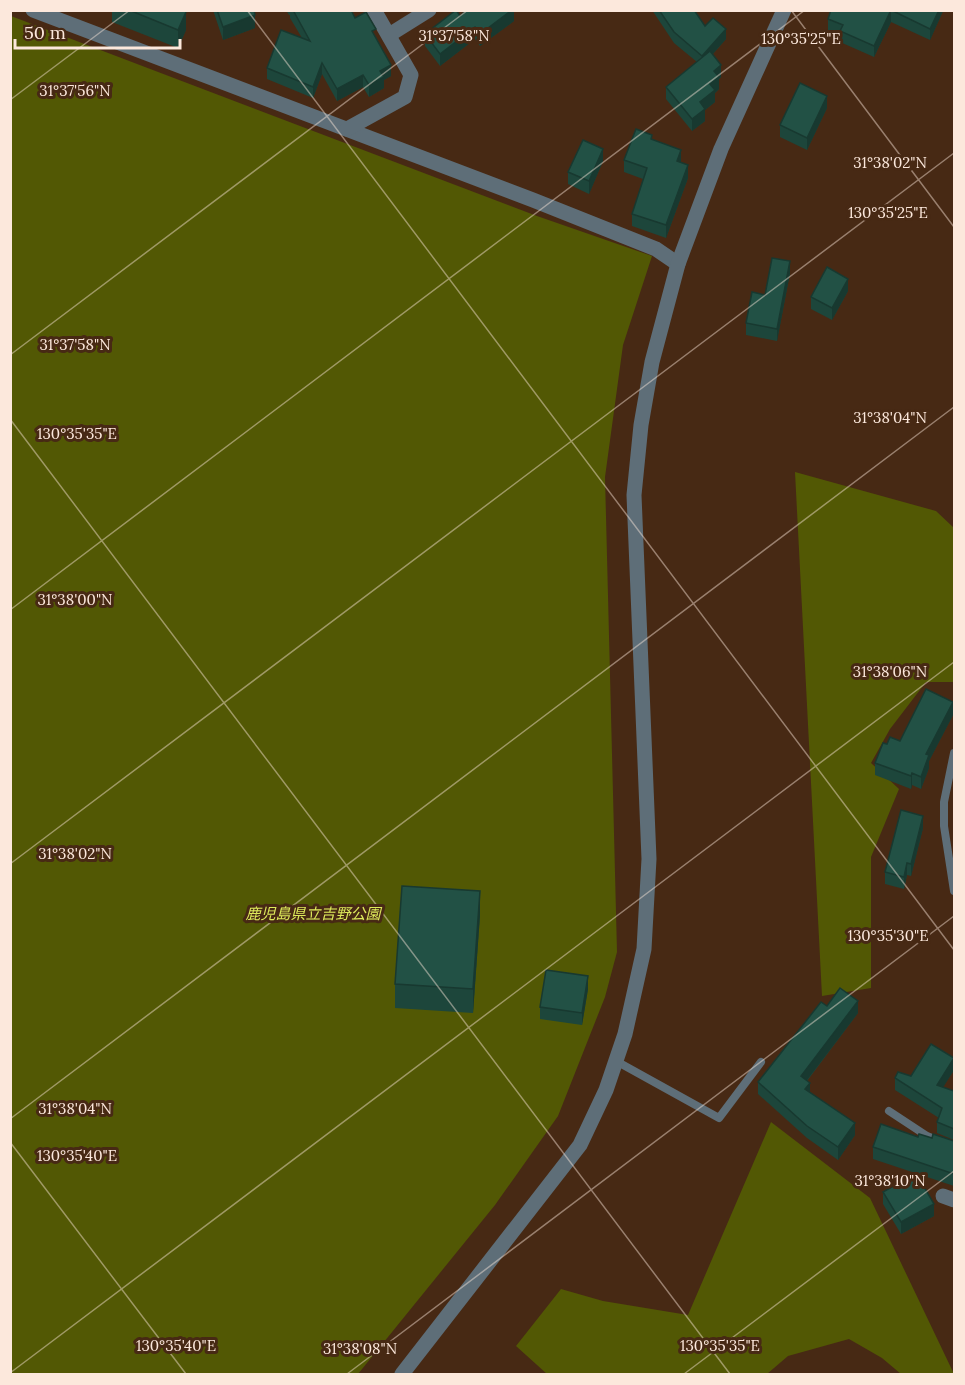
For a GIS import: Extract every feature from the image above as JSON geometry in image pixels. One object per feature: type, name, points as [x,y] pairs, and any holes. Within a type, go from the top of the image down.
[{"type":"street","points":[[33,10],[646,245],[678,264]]},
{"type":"street","points":[[347,129],[405,97],[411,75],[374,10]]},
{"type":"street","points":[[389,36],[429,10]]},
{"type":"street","points":[[402,1374],[580,1145],[616,1061],[635,997],[644,949],[649,859],[634,495],[641,426],[652,362],[678,264],[721,149],[784,10]]},
{"type":"lane","points":[[954,753],[945,802],[944,825],[954,891]]},
{"type":"lane","points":[[616,1061],[719,1118],[761,1062]]},
{"type":"lane","points":[[889,1111],[927,1136],[954,1147]]},
{"type":"green space","name":"鹿児島県立吉野公園","points":[[11,16],[537,216],[652,256],[623,345],[605,477],[617,952],[605,997],[558,1116],[495,1205],[358,1374],[11,1374]]},
{"type":"green space","points":[[795,472],[936,511],[954,528],[954,682],[926,682],[890,729],[871,763],[899,789],[871,857],[871,988],[822,996]]},
{"type":"green space","points":[[771,1122],[870,1198],[954,1374],[901,1374],[882,1358],[849,1339],[788,1356],[767,1374],[547,1374],[516,1346],[561,1289],[603,1301],[688,1315]]},
{"type":"building","points":[[129,10],[183,10],[186,12],[178,30]]},
{"type":"building","points":[[217,10],[254,10],[255,15],[223,27]]},
{"type":"building","points":[[293,10],[351,10],[355,18],[366,12],[376,29],[372,31],[391,65],[380,71],[384,77],[369,85],[363,75],[337,89],[322,63],[313,87],[267,68],[281,30],[310,41]]},
{"type":"building","points":[[456,10],[460,16],[467,10],[512,10],[480,34],[475,27],[440,54],[425,34]]},
{"type":"building","points":[[659,10],[694,10],[705,26],[713,18],[726,29],[702,56],[674,32]]},
{"type":"building","points":[[831,10],[891,10],[874,46],[840,31],[843,25],[828,19]]},
{"type":"building","points":[[891,10],[939,10],[930,29]]},
{"type":"building","points":[[710,51],[721,65],[714,71],[719,77],[710,84],[715,90],[700,102],[705,109],[692,119],[666,87]]},
{"type":"building","points":[[800,83],[827,96],[807,138],[780,125]]},
{"type":"building","points":[[636,129],[652,135],[651,139],[681,150],[677,161],[688,165],[666,225],[632,214],[647,168],[624,160]]},
{"type":"building","points":[[583,140],[603,149],[589,181],[568,172]]},
{"type":"building","points":[[772,258],[790,261],[777,329],[746,323],[752,292],[765,295]]},
{"type":"building","points":[[827,267],[848,279],[832,308],[811,297]]},
{"type":"building","points":[[926,689],[953,702],[926,754],[929,755],[921,777],[912,773],[911,776],[875,763],[883,743],[887,744],[890,737],[900,741]]},
{"type":"building","points":[[901,810],[923,816],[911,864],[907,863],[904,877],[885,872]]},
{"type":"building","points":[[402,886],[480,891],[473,989],[395,984]]},
{"type":"building","points":[[546,970],[588,976],[582,1013],[540,1007]]},
{"type":"building","points":[[840,988],[858,1001],[801,1076],[810,1083],[805,1089],[855,1123],[838,1147],[807,1126],[758,1082],[821,1002],[827,1006]]},
{"type":"building","points":[[931,1044],[954,1058],[937,1085],[954,1091],[954,1129],[937,1122],[942,1108],[895,1078],[898,1072],[911,1076]]},
{"type":"building","points":[[881,1124],[918,1137],[919,1134],[932,1138],[933,1134],[954,1141],[954,1174],[873,1147]]},
{"type":"building","points":[[916,1173],[934,1204],[901,1222],[883,1192]]}]
